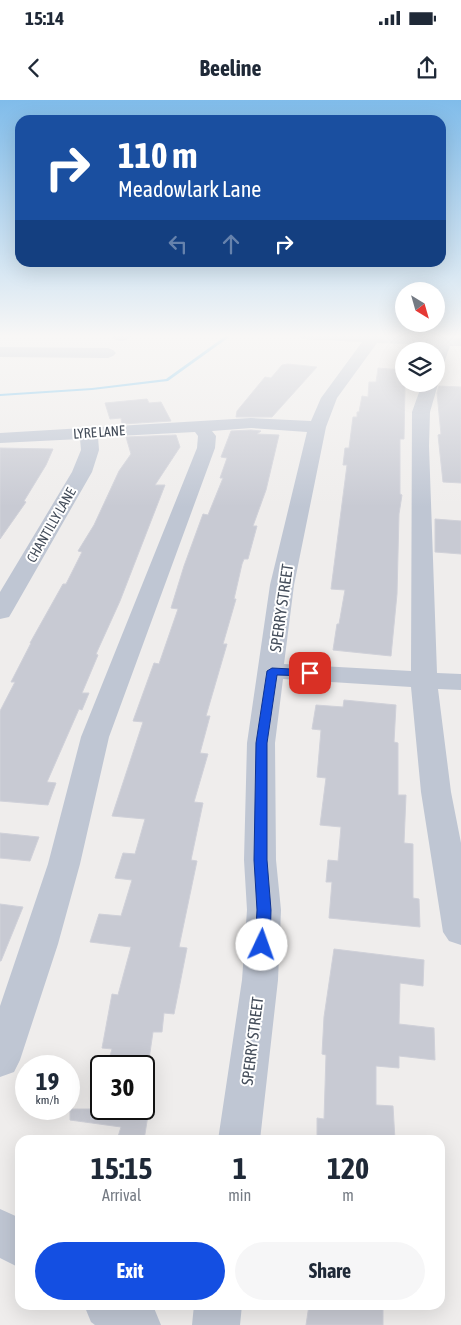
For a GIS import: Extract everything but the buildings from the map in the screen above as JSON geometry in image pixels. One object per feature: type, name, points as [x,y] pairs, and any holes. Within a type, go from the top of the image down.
[{"type":"street","name":"SPERRY STREET","points":[[241,1135],[260,980],[264,910],[260,860],[262,743],[282,585],[317,427],[333,392]]},
{"type":"street","points":[[427,392],[421,412],[420,446],[424,680],[436,792],[461,932]]},
{"type":"street","name":"LYRE LANE","points":[[0,438],[200,425],[276,424],[317,427]]},
{"type":"street","points":[[0,1060],[40,944],[64,864],[95,737],[206,448],[207,436],[200,425]]},
{"type":"street","name":"CHANTILLY LANE","points":[[0,612],[82,472],[90,450],[89,433]]},
{"type":"street","points":[[272,671],[461,682]]},
{"type":"street","points":[[0,1231],[15,1241]]},
{"type":"street","points":[[115,1310],[137,1325]]},
{"type":"street","points":[[216,1325],[218,1310]]},
{"type":"waterway","points":[[0,395],[43,392]]},
{"type":"route","points":[[262,945],[264,910],[260,860],[262,743],[272,671],[310,673]]}]
